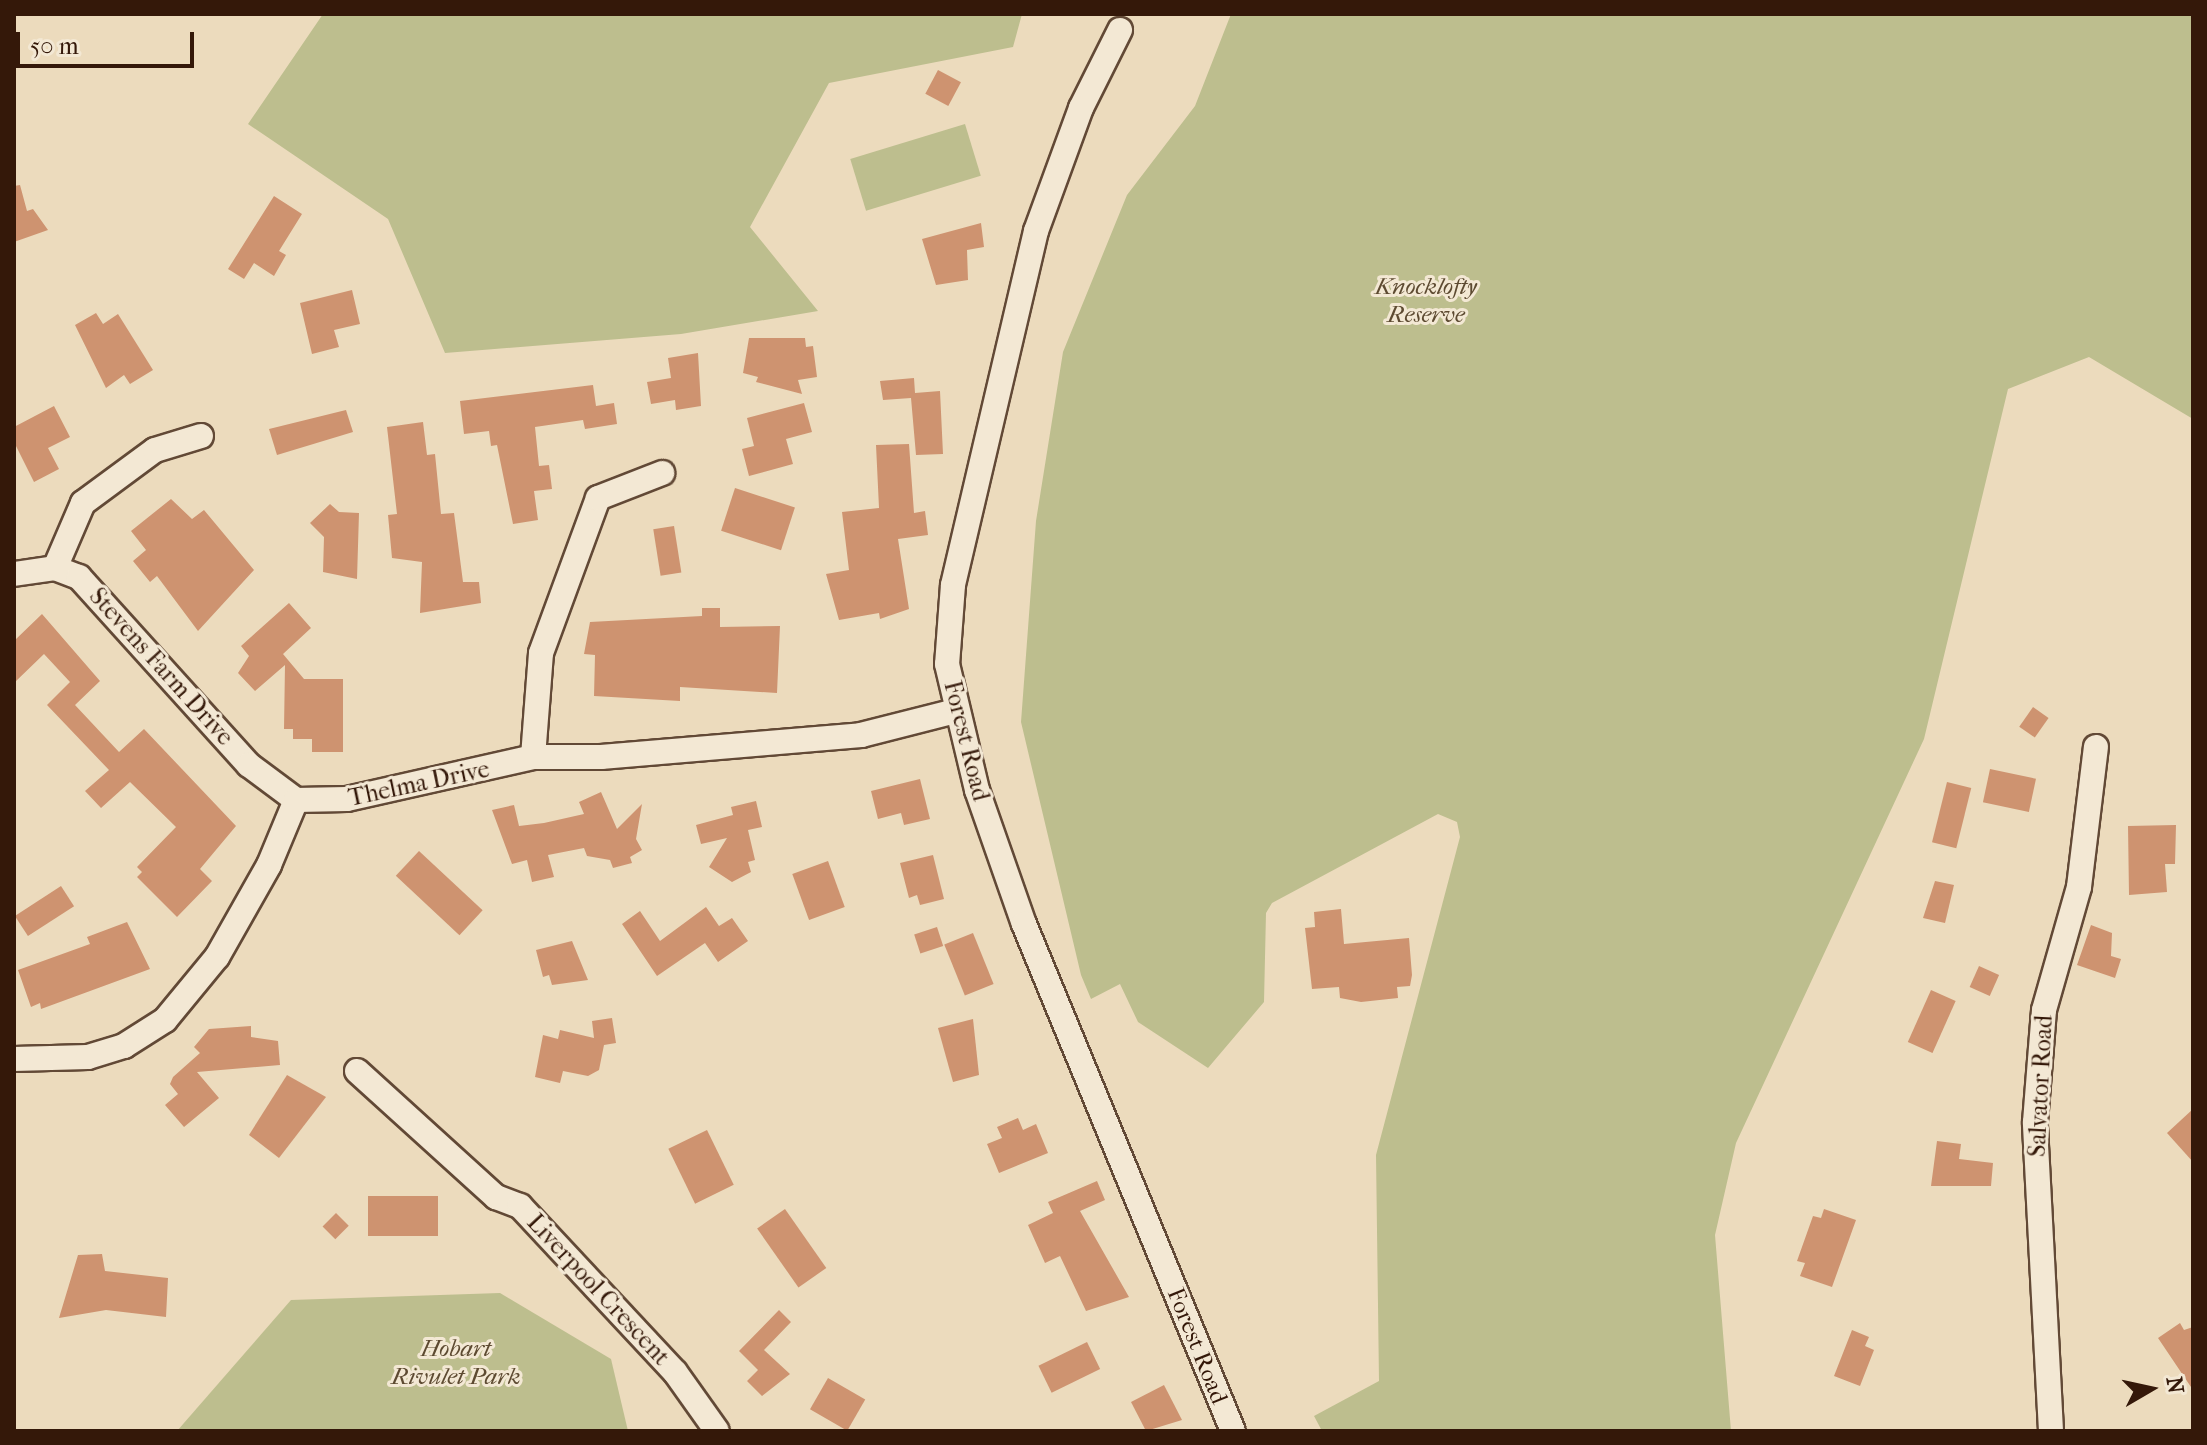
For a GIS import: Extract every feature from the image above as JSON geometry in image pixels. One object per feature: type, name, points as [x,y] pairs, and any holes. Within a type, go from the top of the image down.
[{"type":"street","name":"Forest Road","points":[[1120,30],[1081,108],[1036,231],[946,620],[956,711],[977,790],[1034,950],[1233,1431]]},
{"type":"street","points":[[14,574],[55,568],[83,503],[155,450],[201,436]]},
{"type":"street","points":[[533,757],[541,653],[598,498],[662,473]]},
{"type":"street","name":"Stevens Farm Drive","points":[[55,568],[94,591],[249,765],[296,800]]},
{"type":"street","name":"Thelma Drive","points":[[296,800],[347,799],[533,757],[847,737],[956,711]]},
{"type":"street","name":"Salvator Road","points":[[2051,1431],[2040,1289],[2039,1061],[2053,965],[2079,887],[2096,747]]},
{"type":"street","points":[[14,1059],[88,1057],[124,1046],[165,1020],[217,957],[269,865],[296,800]]},
{"type":"street","name":"Liverpool Crescent","points":[[357,1071],[475,1180],[520,1206],[675,1372],[717,1431]]},
{"type":"green space","points":[[323,14],[1022,14],[1013,47],[829,83],[750,227],[818,311],[681,334],[445,353],[388,219],[248,124]]},
{"type":"green space","name":"Knocklofty Reserve","points":[[1231,14],[2193,14],[2193,419],[2089,357],[2008,389],[1924,739],[1736,1143],[1715,1235],[1731,1431],[1322,1431],[1314,1416],[1379,1381],[1376,1155],[1460,837],[1457,822],[1438,814],[1272,903],[1266,913],[1264,1002],[1208,1068],[1138,1022],[1120,984],[1091,999],[1081,975],[1021,722],[1036,521],[1063,352],[1127,195],[1195,106]]},
{"type":"green space","points":[[965,124],[981,176],[866,211],[850,159]]},
{"type":"green space","name":"Hobart Rivulet Park","points":[[500,1293],[611,1359],[628,1431],[177,1431],[291,1300]]},
{"type":"building","points":[[938,70],[961,82],[948,106],[925,94]]},
{"type":"building","points":[[20,185],[27,211],[33,209],[48,230],[14,242],[14,186]]},
{"type":"building","points":[[274,196],[302,214],[279,251],[286,255],[274,276],[254,263],[244,279],[228,269]]},
{"type":"building","points":[[981,223],[984,247],[967,250],[968,280],[936,285],[922,239]]},
{"type":"building","points":[[352,290],[360,324],[334,330],[339,347],[312,354],[300,303]]},
{"type":"building","points":[[96,313],[103,324],[118,314],[153,370],[130,384],[124,375],[106,388],[75,325]]},
{"type":"building","points":[[749,338],[805,338],[806,347],[813,346],[817,377],[798,380],[802,394],[756,382],[758,377],[743,373]]},
{"type":"building","points":[[698,353],[701,406],[676,410],[675,400],[651,404],[647,382],[671,378],[668,358]]},
{"type":"building","points":[[914,378],[915,393],[940,391],[943,454],[916,455],[911,398],[883,400],[880,381]]},
{"type":"building","points":[[593,385],[596,406],[614,403],[617,424],[585,429],[583,420],[535,427],[539,466],[549,465],[552,489],[534,491],[538,520],[513,524],[497,445],[491,446],[489,431],[464,434],[460,401]]},
{"type":"building","points":[[804,403],[812,432],[786,439],[793,464],[749,476],[742,449],[754,446],[747,418]]},
{"type":"building","points":[[54,406],[70,437],[48,448],[59,469],[34,482],[14,442],[14,427]]},
{"type":"building","points":[[346,410],[353,432],[277,455],[269,429]]},
{"type":"building","points":[[423,422],[427,455],[435,454],[441,514],[454,513],[463,582],[479,582],[481,603],[420,613],[422,562],[392,558],[388,515],[397,514],[387,427]]},
{"type":"building","points":[[909,444],[914,513],[925,511],[928,535],[898,539],[909,609],[880,619],[879,613],[839,620],[826,574],[849,570],[842,512],[879,508],[876,445]]},
{"type":"building","points":[[735,488],[795,507],[781,550],[721,531]]},
{"type":"building","points":[[171,499],[192,519],[204,510],[254,570],[198,631],[157,576],[150,582],[133,561],[146,550],[131,531]]},
{"type":"building","points":[[330,504],[339,512],[359,513],[357,579],[323,572],[324,537],[310,523]]},
{"type":"building","points":[[674,526],[681,572],[661,576],[653,529]]},
{"type":"building","points":[[289,603],[311,628],[283,654],[304,679],[343,679],[343,752],[312,752],[312,739],[293,739],[293,729],[284,729],[285,665],[255,691],[238,673],[249,656],[241,646]]},
{"type":"building","points":[[702,608],[720,608],[720,627],[780,626],[777,693],[680,687],[680,701],[594,696],[595,655],[584,654],[590,622],[702,616]]},
{"type":"building","points":[[42,614],[100,681],[75,705],[119,752],[144,729],[236,826],[200,869],[212,881],[177,917],[137,877],[142,872],[137,867],[176,827],[130,782],[101,808],[85,791],[109,770],[47,705],[70,682],[44,654],[14,683],[14,641]]},
{"type":"building","points":[[2033,707],[2049,718],[2035,738],[2019,727]]},
{"type":"building","points":[[1990,769],[2036,779],[2029,812],[1983,802]]},
{"type":"building","points":[[920,779],[930,819],[904,825],[901,813],[878,819],[871,791]]},
{"type":"building","points":[[1947,782],[1971,788],[1956,848],[1932,842]]},
{"type":"building","points":[[601,792],[617,829],[642,804],[636,839],[642,850],[630,857],[632,863],[613,868],[610,860],[587,856],[584,848],[548,855],[554,877],[532,882],[527,860],[512,864],[492,810],[514,805],[519,826],[544,823],[584,814],[579,802]]},
{"type":"building","points":[[756,801],[762,827],[748,830],[755,860],[748,862],[751,872],[732,882],[709,867],[727,838],[701,844],[696,825],[733,815],[731,807]]},
{"type":"building","points":[[2176,825],[2175,864],[2165,864],[2167,892],[2129,895],[2128,826]]},
{"type":"building","points":[[419,851],[483,910],[459,935],[396,876]]},
{"type":"building","points":[[933,855],[944,899],[920,905],[917,895],[909,898],[900,863]]},
{"type":"building","points":[[828,861],[845,907],[809,920],[792,874]]},
{"type":"building","points":[[1935,881],[1954,885],[1945,923],[1923,918]]},
{"type":"building","points":[[61,886],[74,906],[28,936],[15,916]]},
{"type":"building","points":[[706,907],[719,926],[732,918],[748,941],[718,962],[705,943],[657,976],[622,924],[640,911],[660,941]]},
{"type":"building","points":[[1341,909],[1344,944],[1409,938],[1410,986],[1397,987],[1398,998],[1361,1002],[1340,998],[1339,987],[1312,989],[1305,928],[1315,927],[1314,912]]},
{"type":"building","points":[[127,922],[150,969],[41,1009],[40,1003],[31,1007],[18,970],[90,944],[87,937]]},
{"type":"building","points":[[2091,925],[2112,933],[2111,956],[2121,959],[2115,978],[2077,965]]},
{"type":"building","points":[[937,927],[943,946],[920,953],[914,934]]},
{"type":"building","points":[[973,933],[994,984],[965,996],[944,945]]},
{"type":"building","points":[[572,941],[588,980],[552,985],[549,975],[543,977],[536,950]]},
{"type":"building","points":[[1979,966],[1999,975],[1990,996],[1970,987]]},
{"type":"building","points":[[1931,990],[1956,1001],[1932,1053],[1908,1042]]},
{"type":"building","points":[[612,1018],[616,1043],[604,1045],[599,1070],[588,1076],[563,1071],[560,1083],[535,1077],[543,1035],[558,1039],[560,1030],[594,1038],[592,1021]]},
{"type":"building","points":[[973,1019],[979,1075],[953,1082],[938,1028]]},
{"type":"building","points":[[251,1026],[251,1037],[278,1041],[280,1065],[197,1072],[219,1098],[184,1127],[165,1105],[178,1094],[170,1084],[173,1077],[200,1053],[194,1047],[209,1029]]},
{"type":"building","points":[[287,1075],[326,1097],[279,1158],[249,1135]]},
{"type":"building","points":[[2193,1109],[2193,1162],[2167,1133]]},
{"type":"building","points":[[1018,1118],[1023,1130],[1036,1124],[1048,1153],[999,1173],[987,1144],[1002,1138],[997,1127]]},
{"type":"building","points":[[707,1130],[734,1185],[695,1204],[668,1149]]},
{"type":"building","points":[[1937,1141],[1961,1144],[1959,1159],[1993,1163],[1991,1186],[1931,1186]]},
{"type":"building","points":[[1097,1181],[1105,1200],[1080,1211],[1129,1297],[1086,1311],[1060,1256],[1045,1263],[1028,1225],[1053,1213],[1048,1202]]},
{"type":"building","points":[[368,1196],[438,1196],[438,1236],[368,1236]]},
{"type":"building","points":[[785,1209],[826,1268],[798,1287],[757,1229]]},
{"type":"building","points":[[1824,1209],[1856,1220],[1832,1287],[1800,1276],[1805,1263],[1797,1261],[1813,1216],[1821,1218]]},
{"type":"building","points":[[336,1213],[349,1226],[335,1239],[323,1226]]},
{"type":"building","points":[[102,1254],[105,1271],[168,1278],[166,1317],[106,1310],[59,1318],[78,1255]]},
{"type":"building","points":[[779,1310],[791,1322],[764,1350],[790,1374],[762,1396],[747,1381],[758,1370],[739,1351]]},
{"type":"building","points":[[2180,1323],[2184,1330],[2193,1327],[2193,1390],[2158,1338]]},
{"type":"building","points":[[1852,1330],[1869,1337],[1865,1346],[1874,1350],[1860,1386],[1834,1376]]},
{"type":"building","points":[[1087,1342],[1100,1369],[1052,1393],[1038,1366]]},
{"type":"building","points":[[828,1378],[865,1400],[847,1431],[810,1409]]},
{"type":"building","points":[[1164,1385],[1182,1420],[1146,1431],[1131,1402]]}]
